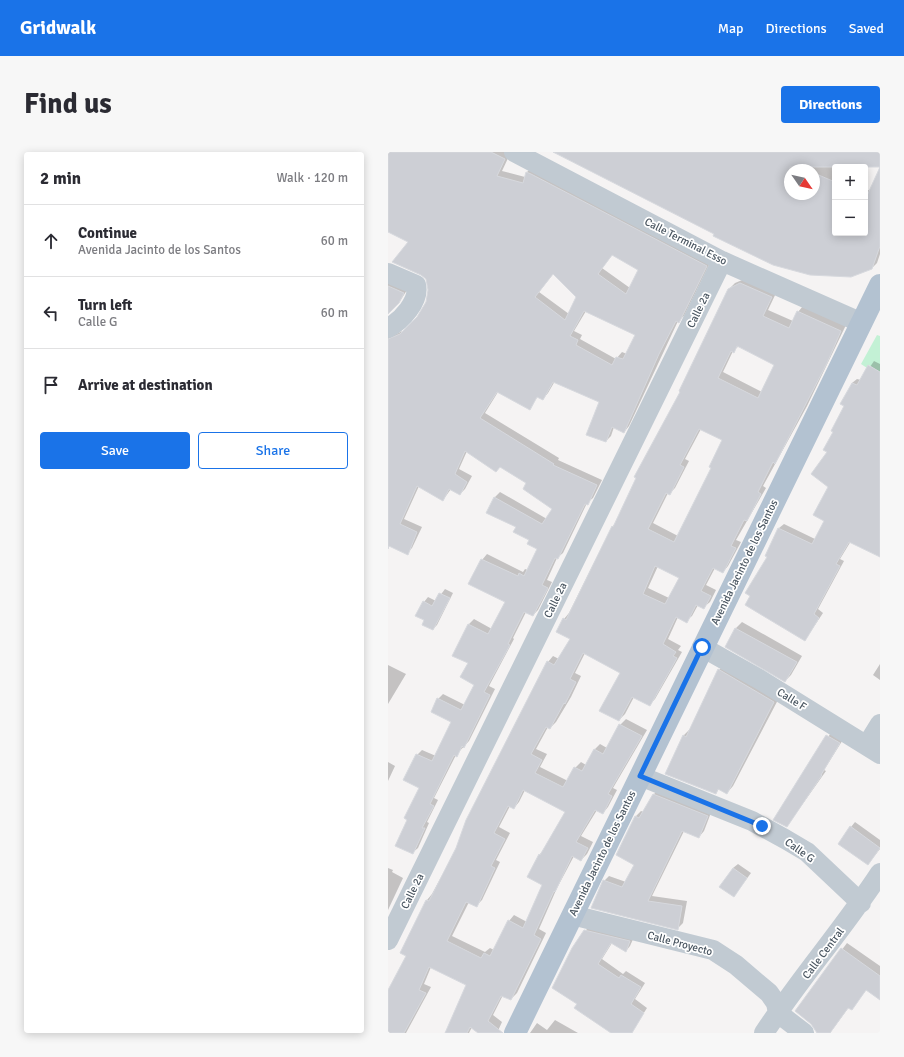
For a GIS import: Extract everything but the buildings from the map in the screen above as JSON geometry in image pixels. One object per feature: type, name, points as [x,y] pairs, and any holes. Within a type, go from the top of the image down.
[{"type":"main road","name":"Avenida Jacinto de los Santos","points":[[515,1033],[702,647],[880,285]]},
{"type":"street","name":"Calle Terminal Esso","points":[[514,152],[722,261],[862,323]]},
{"type":"street","name":"Calle 2a","points":[[388,940],[722,261]]},
{"type":"street","points":[[388,273],[416,285],[418,292],[396,324],[388,328]]},
{"type":"street","name":"Calle F","points":[[702,647],[759,679],[873,749]]},
{"type":"street","points":[[873,749],[880,724]]},
{"type":"street","name":"Calle G","points":[[640,776],[752,821],[790,842],[807,852],[861,903]]},
{"type":"street","name":"Calle Central","points":[[764,1033],[861,903],[880,873]]},
{"type":"street","name":"Calle Proyecto","points":[[572,915],[713,950],[739,968],[769,993],[776,1003],[778,1013],[804,1033]]},
{"type":"green space","points":[[877,335],[880,336],[880,372],[869,365],[867,368],[861,364]]},
{"type":"route","points":[[702,647],[640,776],[762,826]]}]
